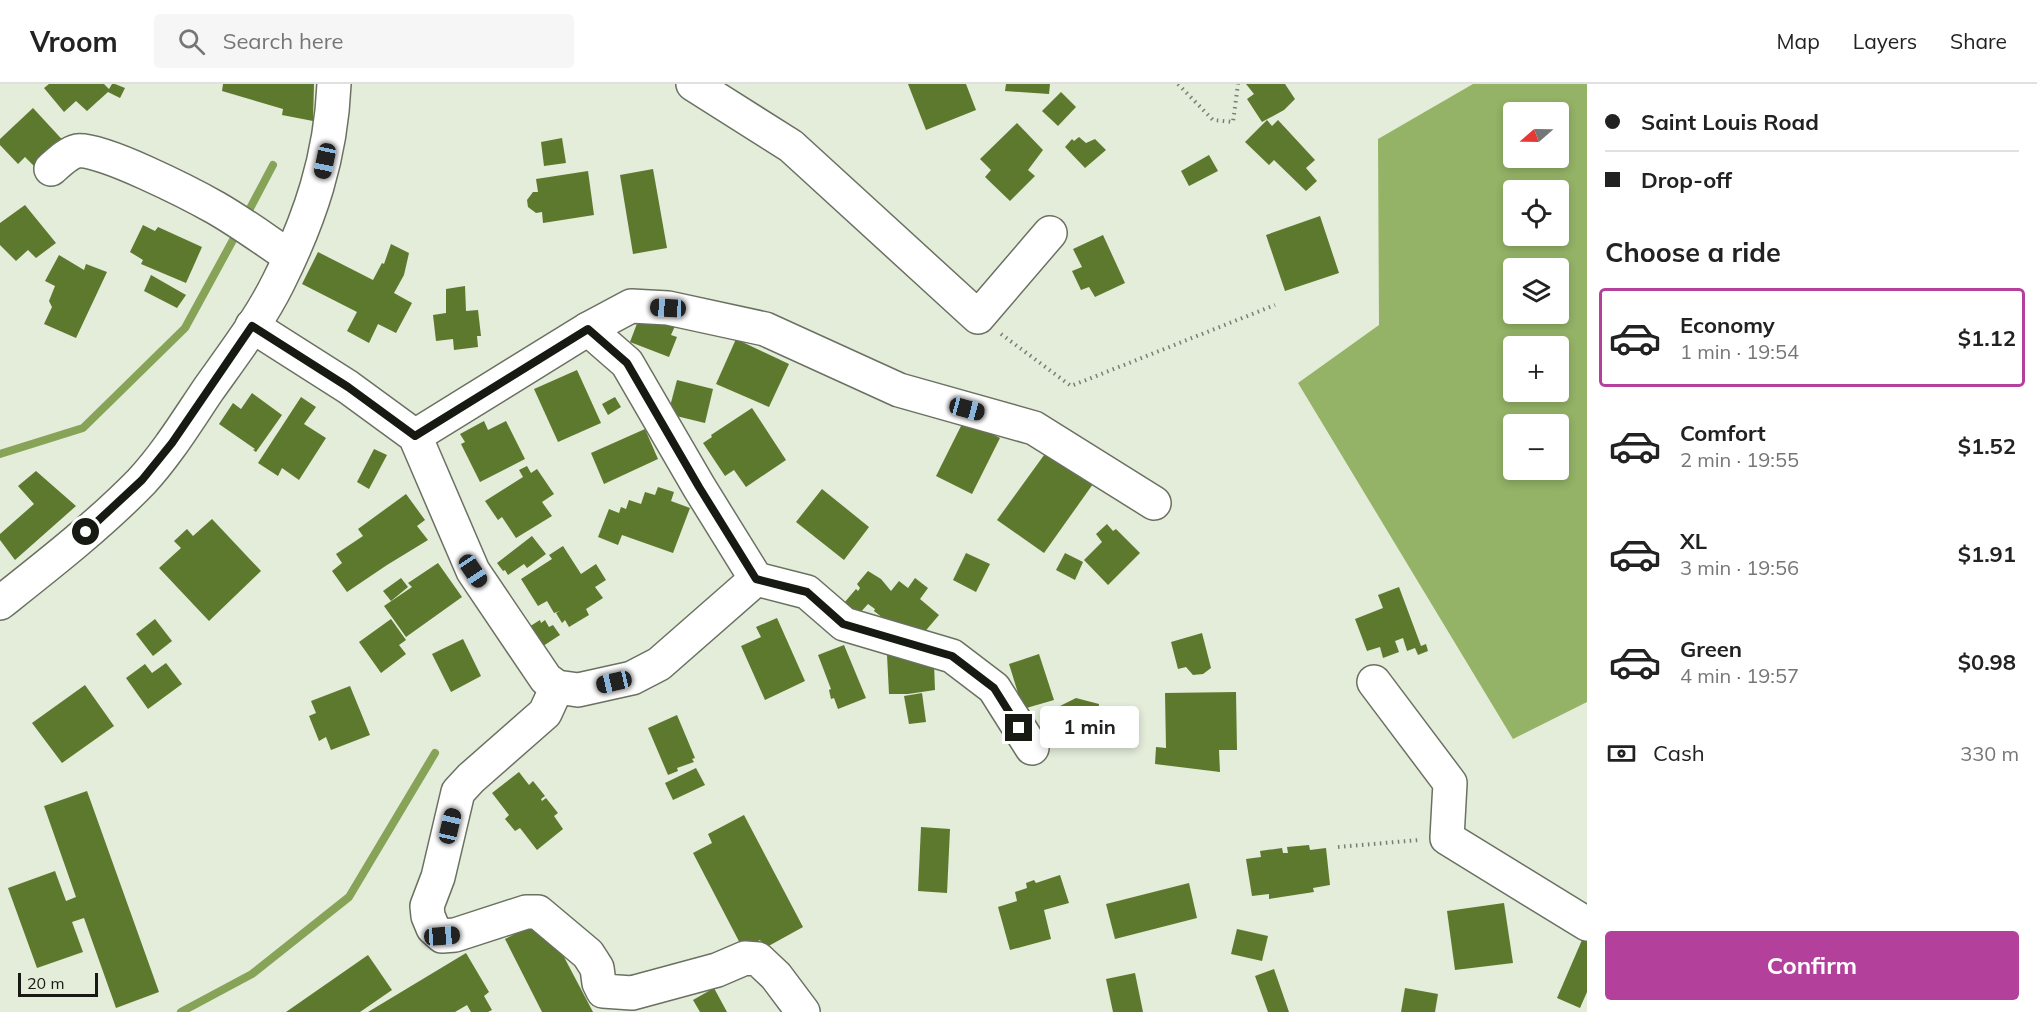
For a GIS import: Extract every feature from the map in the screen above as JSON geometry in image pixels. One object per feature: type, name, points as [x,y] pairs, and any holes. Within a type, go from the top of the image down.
[{"type":"street","points":[[0,603],[78,539],[142,480],[172,443],[252,326],[277,284],[312,204],[330,135],[334,84]]},
{"type":"street","points":[[693,84],[791,146],[978,317],[1050,233]]},
{"type":"street","points":[[51,170],[63,159],[77,151],[96,153],[120,161],[226,214],[289,256]]},
{"type":"street","points":[[415,436],[588,329],[631,306],[668,308],[765,329],[899,390],[1034,428],[1154,503]]},
{"type":"street","points":[[252,326],[348,387],[415,436],[473,571],[546,679],[557,687],[578,690],[632,678],[659,664],[756,579]]},
{"type":"street","points":[[588,329],[627,363],[756,579],[807,592],[843,624],[952,656],[994,688],[1032,748]]},
{"type":"street","points":[[1374,682],[1450,783],[1447,838],[1587,924]]},
{"type":"street","points":[[557,687],[545,713],[458,792],[438,877],[427,906],[433,928],[442,936],[455,935],[526,912],[538,912],[588,954],[597,968],[603,992],[632,993],[717,970],[745,958],[758,959],[776,976],[803,1012]]},
{"type":"path","points":[[1178,84],[1213,120],[1233,122],[1238,84]]},
{"type":"path","points":[[978,317],[1071,386],[1275,305]]},
{"type":"path","points":[[1338,846],[1447,838]]},
{"type":"green space","points":[[1473,84],[1587,84],[1587,702],[1513,739],[1298,383],[1379,325],[1378,139]]},
{"type":"building","points":[[49,84],[104,84],[109,89],[112,84],[115,84],[125,88],[120,98],[108,92],[87,111],[76,101],[64,112],[44,88]]},
{"type":"building","points":[[223,84],[314,84],[313,121],[282,115],[283,109],[222,91]]},
{"type":"building","points":[[908,84],[966,84],[976,110],[926,130]]},
{"type":"building","points":[[1006,84],[1050,84],[1049,94],[1005,91]]},
{"type":"building","points":[[1246,84],[1285,84],[1295,99],[1284,110],[1262,122],[1247,99],[1254,94]]},
{"type":"building","points":[[1061,92],[1076,107],[1058,126],[1042,111]]},
{"type":"building","points":[[33,108],[69,147],[50,154],[34,166],[25,157],[18,164],[0,145],[0,139]]},
{"type":"building","points":[[1267,120],[1272,126],[1278,120],[1315,160],[1306,168],[1317,181],[1306,191],[1274,160],[1269,165],[1245,142]]},
{"type":"building","points":[[1017,123],[1043,150],[1028,170],[1035,176],[1010,201],[985,177],[991,170],[980,159]]},
{"type":"building","points":[[1079,137],[1086,143],[1095,139],[1106,150],[1085,168],[1065,147],[1072,139],[1074,141]]},
{"type":"building","points":[[562,138],[566,163],[544,166],[541,142]]},
{"type":"building","points":[[1209,155],[1218,171],[1189,186],[1181,171]]},
{"type":"building","points":[[653,169],[667,248],[633,254],[620,175]]},
{"type":"building","points":[[588,171],[594,215],[543,223],[542,212],[536,213],[528,207],[527,200],[533,192],[538,192],[536,179]]},
{"type":"building","points":[[25,205],[56,243],[36,258],[28,250],[16,261],[0,245],[0,223]]},
{"type":"building","points":[[1320,216],[1339,273],[1285,291],[1266,235]]},
{"type":"building","points":[[143,225],[155,231],[158,227],[202,247],[186,283],[141,264],[143,260],[130,252]]},
{"type":"building","points":[[1103,235],[1125,283],[1095,297],[1089,287],[1081,290],[1072,271],[1082,267],[1073,249]]},
{"type":"building","points":[[391,244],[409,253],[404,275],[394,293],[412,303],[396,333],[378,324],[369,343],[347,331],[357,312],[302,284],[318,252],[373,280],[382,263],[384,264]]},
{"type":"building","points":[[59,255],[84,270],[86,264],[107,272],[76,338],[44,324],[52,307],[49,301],[55,286],[45,281]]},
{"type":"building","points":[[151,275],[186,295],[177,308],[144,291]]},
{"type":"building","points":[[465,286],[466,311],[478,310],[481,336],[477,336],[478,347],[454,350],[453,339],[436,341],[433,315],[446,313],[446,289]]},
{"type":"building","points":[[641,313],[675,326],[671,335],[677,337],[669,357],[630,342]]},
{"type":"building","points":[[736,339],[789,364],[769,407],[716,384]]},
{"type":"building","points":[[577,370],[601,423],[558,442],[534,389]]},
{"type":"building","points":[[677,380],[713,389],[705,423],[668,414]]},
{"type":"building","points":[[252,393],[282,415],[256,452],[219,424],[233,403],[241,409]]},
{"type":"building","points":[[301,397],[316,407],[304,424],[326,438],[299,480],[282,468],[278,476],[258,463]]},
{"type":"building","points":[[615,397],[621,407],[608,415],[602,404]]},
{"type":"building","points":[[752,408],[786,460],[746,487],[734,470],[725,476],[703,443],[712,437],[711,435]]},
{"type":"building","points":[[964,420],[1000,438],[972,494],[936,476]]},
{"type":"building","points":[[484,421],[488,430],[506,421],[525,459],[480,482],[461,444],[465,442],[460,434]]},
{"type":"building","points":[[645,429],[658,459],[604,484],[591,453]]},
{"type":"building","points":[[374,449],[387,455],[369,489],[357,482]]},
{"type":"building","points":[[1047,451],[1093,484],[1044,553],[997,520]]},
{"type":"building","points":[[527,466],[531,473],[537,469],[554,494],[542,502],[552,516],[516,538],[502,517],[498,520],[485,501],[523,477],[519,470]]},
{"type":"building","points":[[36,471],[76,506],[15,560],[0,540],[0,534],[34,504],[18,486]]},
{"type":"building","points":[[658,487],[674,492],[671,501],[690,508],[673,553],[622,535],[618,545],[598,537],[609,509],[619,513],[621,507],[626,509],[629,500],[641,504],[645,492],[655,495]]},
{"type":"building","points":[[822,489],[869,527],[844,560],[796,522]]},
{"type":"building","points":[[406,494],[425,520],[417,526],[428,540],[347,592],[332,571],[342,563],[336,554],[363,536],[358,529]]},
{"type":"building","points":[[212,519],[261,571],[209,621],[159,568],[181,548],[174,541],[187,529],[193,536]]},
{"type":"building","points":[[1107,524],[1113,531],[1116,529],[1140,553],[1108,585],[1084,560],[1102,542],[1096,534]]},
{"type":"building","points":[[532,536],[546,554],[527,568],[524,564],[508,575],[497,563]]},
{"type":"building","points":[[563,546],[581,574],[596,564],[606,580],[595,587],[603,598],[586,609],[589,615],[569,627],[565,620],[562,623],[556,613],[560,611],[554,613],[547,601],[538,606],[521,579],[552,559],[549,555]]},
{"type":"building","points":[[966,553],[990,564],[976,592],[953,580]]},
{"type":"building","points":[[1065,553],[1083,562],[1075,580],[1056,570]]},
{"type":"building","points":[[438,563],[462,597],[406,637],[384,606],[412,587],[408,583]]},
{"type":"building","points":[[868,571],[881,579],[891,591],[899,581],[908,588],[915,578],[928,588],[920,599],[939,615],[922,635],[906,636],[868,604],[858,615],[844,603],[856,589],[858,591],[860,588],[857,584]]},
{"type":"building","points":[[401,578],[408,587],[391,601],[383,591]]},
{"type":"building","points":[[1399,587],[1421,646],[1426,644],[1428,651],[1418,655],[1415,648],[1407,651],[1403,638],[1395,641],[1399,652],[1383,658],[1380,647],[1367,651],[1355,619],[1383,608],[1378,595]]},
{"type":"building","points":[[777,618],[805,681],[765,700],[741,646],[761,637],[756,627]]},
{"type":"building","points":[[155,619],[172,641],[153,656],[136,634]]},
{"type":"building","points":[[391,619],[406,640],[399,645],[406,654],[381,673],[359,642]]},
{"type":"building","points":[[540,620],[541,623],[545,620],[549,627],[553,625],[560,635],[537,650],[524,630]]},
{"type":"building","points":[[1202,633],[1211,668],[1203,674],[1193,675],[1186,667],[1178,669],[1171,642]]},
{"type":"building","points":[[463,639],[481,676],[451,692],[432,654]]},
{"type":"building","points":[[844,645],[866,698],[838,709],[834,698],[831,699],[829,690],[831,689],[818,655]]},
{"type":"building","points":[[910,654],[911,662],[934,663],[935,690],[889,694],[887,655]]},
{"type":"building","points":[[1039,654],[1054,700],[1023,709],[1009,664]]},
{"type":"building","points":[[166,663],[182,684],[148,709],[126,678],[145,664],[152,673]]},
{"type":"building","points":[[85,685],[114,726],[62,763],[32,723]]},
{"type":"building","points":[[350,686],[370,735],[331,750],[326,737],[319,741],[309,716],[316,713],[311,701]]},
{"type":"building","points":[[1236,692],[1237,750],[1219,750],[1220,772],[1155,764],[1156,747],[1166,748],[1165,693]]},
{"type":"building","points":[[922,693],[926,722],[909,724],[904,696]]},
{"type":"building","points":[[1076,698],[1099,704],[1098,715],[1113,717],[1110,739],[1089,737],[1087,747],[1078,747],[1058,741],[1058,745],[1048,744],[1046,738],[1048,725],[1051,726],[1054,709]]},
{"type":"building","points":[[677,715],[695,758],[692,759],[694,762],[677,768],[678,771],[668,775],[648,728]]},
{"type":"building","points":[[696,768],[705,785],[673,800],[665,783]]},
{"type":"building","points":[[519,772],[529,785],[533,781],[545,796],[541,799],[542,801],[546,798],[558,813],[554,816],[563,829],[537,850],[520,828],[515,831],[505,819],[509,815],[492,793]]},
{"type":"building","points":[[87,791],[159,992],[116,1008],[84,918],[72,922],[83,952],[37,968],[8,888],[55,871],[66,901],[76,897],[44,806]]},
{"type":"building","points":[[744,815],[803,927],[765,948],[760,940],[743,949],[693,853],[712,843],[708,834]]},
{"type":"building","points":[[921,827],[950,829],[947,893],[918,891]]},
{"type":"building","points":[[1309,845],[1310,850],[1326,848],[1330,885],[1313,888],[1314,892],[1269,899],[1269,894],[1252,896],[1246,859],[1261,857],[1260,851],[1282,848],[1283,853],[1288,853],[1287,847]]},
{"type":"building","points":[[1060,875],[1069,903],[1044,910],[1051,939],[1010,950],[998,907],[1017,901],[1015,892],[1027,888],[1026,883],[1034,880],[1036,883]]},
{"type":"building","points":[[1189,883],[1197,918],[1115,939],[1106,904]]},
{"type":"building","points":[[1504,903],[1513,963],[1455,970],[1447,911]]},
{"type":"building","points":[[544,919],[593,1012],[542,1012],[505,939]]},
{"type":"building","points":[[1237,929],[1268,936],[1262,961],[1231,954]]},
{"type":"building","points":[[1582,940],[1587,942],[1587,992],[1580,1008],[1557,998]]},
{"type":"building","points":[[466,953],[489,992],[484,996],[492,1010],[471,1012],[467,1005],[455,1012],[368,1012]]},
{"type":"building","points":[[368,955],[392,990],[360,1012],[286,1012]]},
{"type":"building","points":[[1274,969],[1289,1012],[1268,1012],[1255,976]]},
{"type":"building","points":[[1135,973],[1143,1012],[1113,1012],[1106,979]]},
{"type":"building","points":[[714,988],[727,1012],[700,1012],[693,1000]]},
{"type":"building","points":[[1405,988],[1438,994],[1435,1012],[1401,1012]]},
{"type":"waterway","points":[[245,218],[273,165]]},
{"type":"waterway","points":[[0,454],[83,428],[185,328],[239,229]]},
{"type":"waterway","points":[[181,1012],[252,974],[349,897],[435,753]]},
{"type":"route","points":[[86,532],[142,480],[172,443],[252,326],[348,387],[415,436],[588,329],[627,363],[756,579],[807,592],[843,624],[952,656],[994,688],[1019,728]]}]
